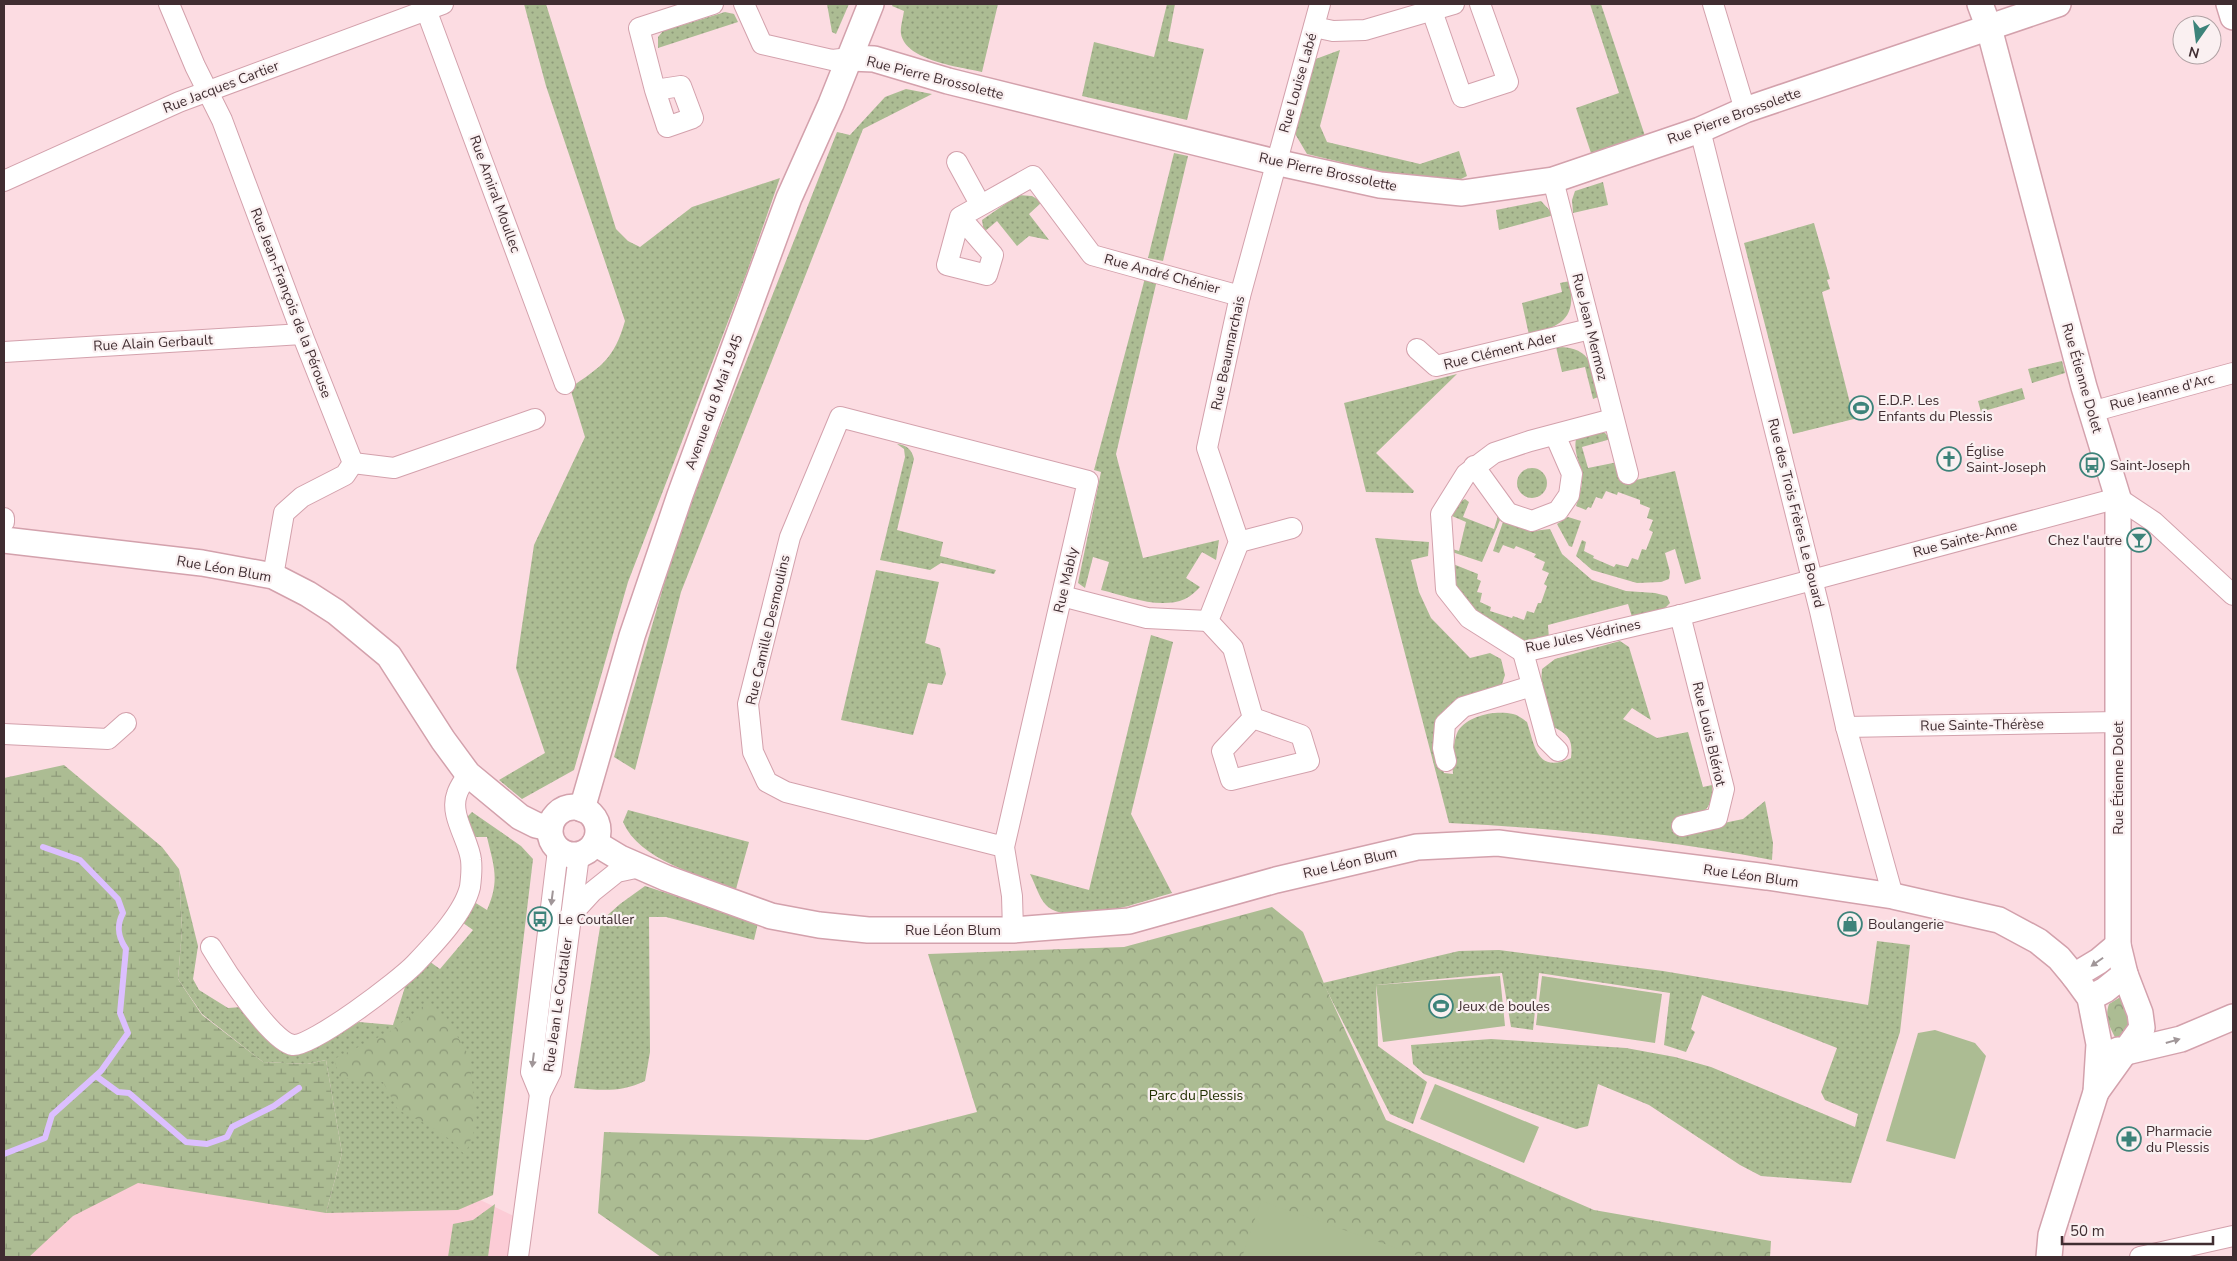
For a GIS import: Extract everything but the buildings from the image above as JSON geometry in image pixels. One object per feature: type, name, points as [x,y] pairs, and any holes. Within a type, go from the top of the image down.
[{"type":"street","name":"Rue Jean-François de la Pérouse","points":[[169,4],[207,91],[222,120],[302,334],[354,463]]},
{"type":"street","points":[[655,90],[639,28],[713,4]]},
{"type":"street","points":[[744,4],[762,44],[832,60],[850,58]]},
{"type":"street","name":"Avenue du 8 Mai 1945","points":[[582,809],[632,636],[680,495],[788,198],[831,104],[871,4]]},
{"type":"street","name":"Rue Louise Labé","points":[[1275,162],[1320,4]]},
{"type":"street","points":[[1314,27],[1333,32],[1365,30],[1454,4]]},
{"type":"street","points":[[1432,11],[1462,96],[1508,82],[1480,4]]},
{"type":"street","points":[[1713,4],[1745,110]]},
{"type":"street","name":"Rue Étienne Dolet","points":[[1980,4],[1989,28],[2091,412],[2118,498],[2118,945],[2125,974],[2140,1013],[2142,1028],[2126,1052]]},
{"type":"street","name":"Rue Pierre Brossolette","points":[[850,58],[879,61],[957,84],[1275,162],[1380,185],[1462,193],[1553,180],[1700,130],[1745,110],[2058,4]]},
{"type":"street","points":[[2228,4],[2233,17]]},
{"type":"street","name":"Rue Jacques Cartier","points":[[4,181],[178,102],[431,6]]},
{"type":"street","name":"Rue Amiral Moullec","points":[[431,6],[565,384]]},
{"type":"street","name":"Rue des Trois Frères Le Bouard","points":[[1700,130],[1813,580],[1846,727],[1893,896]]},
{"type":"street","points":[[957,162],[980,204]]},
{"type":"street","name":"Rue Beaumarchais","points":[[1239,542],[1207,448],[1240,296],[1275,162]]},
{"type":"street","name":"Rue André Chénier","points":[[960,217],[980,204],[1033,176],[1092,255],[1240,296]]},
{"type":"street","name":"Rue Jean Mermoz","points":[[1553,180],[1628,474]]},
{"type":"street","name":"Rue Clément Ader","points":[[1416,350],[1436,366],[1590,329]]},
{"type":"street","name":"Rue Alain Gerbault","points":[[4,352],[302,334]]},
{"type":"street","name":"Rue Jeanne d'Arc","points":[[2091,412],[2233,373]]},
{"type":"street","name":"Rue Mably","points":[[840,417],[1088,481],[1004,848],[1012,896],[1013,930]]},
{"type":"street","name":"Rue Camille Desmoulins","points":[[840,417],[790,537],[748,704],[753,752],[766,782],[786,792],[1004,848]]},
{"type":"street","points":[[272,576],[284,514],[302,497],[345,475],[354,463],[394,468],[535,419]]},
{"type":"street","name":"Rue Jules Védrines","points":[[1613,419],[1494,453],[1474,466],[1466,474],[1441,514],[1446,589],[1469,618],[1523,652],[1680,615],[1813,580]]},
{"type":"street","points":[[1474,466],[1508,513],[1532,521],[1558,511],[1569,495],[1572,474],[1555,435]]},
{"type":"street","points":[[2118,498],[2154,522],[2233,595]]},
{"type":"street","name":"Rue Sainte-Anne","points":[[1813,580],[2118,498]]},
{"type":"street","points":[[1208,621],[1239,542],[1292,528]]},
{"type":"street","name":"Rue Léon Blum","points":[[4,540],[202,563],[272,576],[336,612],[389,656],[443,740],[468,774],[520,817],[571,844],[640,867],[771,916],[819,925],[868,930],[1013,930],[1128,921],[1276,880],[1417,847],[1498,843],[1767,877],[1893,896],[1999,920],[2038,940],[2059,958],[2090,998],[2099,1044],[2096,1092]]},
{"type":"street","points":[[1062,596],[1147,618],[1208,621],[1233,648],[1253,718]]},
{"type":"street","name":"Rue Louis Blériot","points":[[1680,615],[1724,789],[1718,818],[1682,826]]},
{"type":"street","points":[[1523,652],[1547,740],[1558,751]]},
{"type":"street","points":[[1446,761],[1443,748],[1445,724],[1463,706],[1532,686]]},
{"type":"street","name":"Rue Sainte-Thérèse","points":[[1846,727],[2118,722]]},
{"type":"street","points":[[4,734],[108,739],[126,723]]},
{"type":"street","points":[[211,947],[230,979],[280,1039],[293,1045],[316,1038],[347,1017],[414,965],[459,912],[470,887],[471,860],[456,814],[456,796],[468,774]]},
{"type":"street","points":[[575,808],[582,809],[589,813],[598,827],[571,844],[552,821],[562,811],[575,808]]},
{"type":"street","name":"Rue Jean Le Coutaller","points":[[518,1257],[540,1094],[551,1072],[570,916],[571,844]]},
{"type":"street","name":"Rue Jean Le Coutaller","points":[[540,1094],[532,1072],[571,844]]},
{"type":"street","points":[[570,916],[592,892],[617,872],[640,867]]},
{"type":"street","points":[[2074,976],[2099,962],[2118,945]]},
{"type":"street","points":[[2090,998],[2106,990],[2125,974]]},
{"type":"street","points":[[2099,1044],[2126,1052],[2181,1039],[2233,1017]]},
{"type":"street","points":[[2049,1257],[2051,1235],[2096,1092],[2126,1052]]},
{"type":"street","points":[[2140,1257],[2233,1236]]},
{"type":"shaded area","points":[[138,1173],[327,1204],[400,1191],[472,1196],[522,1220],[518,1257],[22,1257],[52,1217]]},
{"type":"green space","points":[[524,4],[546,4],[616,229],[628,241],[640,247],[692,207],[780,178],[747,272],[628,582],[574,770],[522,799],[499,780],[545,753],[516,668],[534,545],[585,437],[570,388],[591,374],[605,361],[621,334],[625,321],[546,86]]},
{"type":"green space","points":[[827,4],[849,4],[836,34],[832,32]]},
{"type":"green space","points":[[893,4],[998,4],[982,72],[948,65],[923,57],[913,51],[905,43],[901,34],[904,11],[892,6]]},
{"type":"green space","points":[[1167,4],[1175,4],[1168,41],[1204,49],[1187,120],[1082,96],[1094,42],[1154,57]]},
{"type":"green space","points":[[1590,4],[1601,4],[1645,136],[1591,153],[1576,108],[1619,93]]},
{"type":"green space","points":[[725,12],[734,14],[738,22],[658,48],[658,37],[663,31]]},
{"type":"green space","points":[[1340,50],[1320,126],[1327,142],[1420,164],[1459,151],[1467,176],[1457,181],[1382,172],[1307,154],[1294,132],[1313,60]]},
{"type":"green space","points":[[906,89],[932,94],[863,129],[681,592],[635,770],[614,757],[669,567],[702,473],[837,132],[850,135],[885,97]]},
{"type":"green space","points":[[1174,153],[1188,156],[1163,261],[1148,258]]},
{"type":"green space","points":[[1603,182],[1608,205],[1573,213],[1572,200],[1575,191]]},
{"type":"green space","points":[[1018,195],[1032,196],[1042,202],[1029,214],[1049,240],[1029,236],[1017,246],[997,221],[984,232],[982,220]]},
{"type":"green space","points":[[1541,201],[1554,215],[1499,230],[1496,210]]},
{"type":"green space","points":[[1814,223],[1830,279],[1827,280],[1830,289],[1822,292],[1854,419],[1793,434],[1744,243]]},
{"type":"green space","points":[[1145,278],[1157,280],[1116,454],[1143,558],[1219,540],[1216,560],[1202,552],[1186,578],[1200,587],[1185,599],[1165,603],[1143,601],[1101,590],[1109,562],[1093,557],[1085,588],[1078,583],[1101,472],[1094,470]]},
{"type":"green space","points":[[1570,281],[1571,304],[1565,318],[1551,328],[1529,335],[1522,303],[1562,292],[1560,283]]},
{"type":"green space","points":[[1556,347],[1577,350],[1584,355],[1589,361],[1595,377],[1598,397],[1593,399],[1585,367],[1562,372]]},
{"type":"green space","points":[[2062,361],[2065,373],[2032,383],[2028,369]]},
{"type":"green space","points":[[1457,374],[1376,453],[1414,491],[1413,493],[1366,492],[1344,403]]},
{"type":"green space","points":[[2022,388],[2025,399],[1981,412],[1978,401]]},
{"type":"green space","points":[[1599,431],[1605,433],[1611,439],[1582,447],[1588,468],[1618,462],[1623,483],[1675,471],[1701,579],[1685,584],[1675,549],[1665,553],[1670,572],[1669,579],[1661,582],[1637,583],[1592,570],[1576,556],[1582,540],[1586,542],[1584,551],[1594,556],[1593,558],[1614,567],[1616,564],[1628,567],[1632,558],[1638,560],[1642,549],[1646,550],[1653,532],[1649,530],[1653,520],[1647,518],[1650,508],[1640,504],[1640,500],[1618,492],[1617,495],[1606,491],[1602,499],[1596,497],[1591,508],[1588,507],[1586,510],[1576,506],[1582,479],[1575,444],[1576,439]]},
{"type":"green space","points":[[897,444],[909,448],[914,459],[897,530],[943,542],[940,556],[996,570],[994,574],[941,563],[930,570],[880,560],[905,457],[904,449]]},
{"type":"green space","points":[[1532,468],[1543,472],[1547,483],[1543,494],[1532,498],[1521,494],[1517,483],[1521,472]]},
{"type":"green space","points":[[1465,499],[1469,502],[1463,517],[1494,529],[1498,516],[1500,520],[1482,562],[1449,551],[1446,547],[1459,551],[1466,522],[1452,516],[1459,502]]},
{"type":"green space","points":[[1568,517],[1581,521],[1572,547],[1569,546],[1557,524]]},
{"type":"green space","points":[[1503,522],[1533,531],[1550,529],[1562,554],[1592,580],[1626,591],[1655,593],[1667,596],[1670,603],[1664,609],[1632,617],[1628,604],[1548,625],[1549,639],[1533,643],[1521,642],[1486,624],[1453,584],[1448,562],[1478,574],[1477,579],[1481,581],[1477,592],[1482,593],[1480,602],[1491,607],[1490,611],[1524,620],[1527,611],[1534,613],[1538,603],[1541,603],[1547,586],[1544,584],[1549,573],[1542,570],[1545,562],[1534,557],[1536,554],[1516,546],[1514,549],[1503,545],[1499,553],[1493,551]]},
{"type":"green space","points":[[1375,538],[1429,542],[1428,556],[1411,560],[1419,592],[1431,618],[1470,658],[1490,653],[1501,659],[1505,675],[1501,687],[1456,706],[1438,750],[1444,773],[1453,774],[1454,746],[1458,731],[1468,721],[1491,713],[1513,714],[1527,722],[1535,749],[1544,760],[1551,763],[1571,758],[1569,738],[1552,726],[1541,683],[1542,669],[1555,659],[1620,641],[1629,647],[1651,720],[1632,708],[1623,719],[1657,738],[1688,732],[1703,787],[1712,785],[1711,801],[1707,808],[1696,819],[1676,833],[1743,819],[1765,801],[1773,843],[1772,860],[1692,846],[1611,836],[1449,823]]},
{"type":"green space","points":[[876,570],[939,582],[925,643],[940,648],[946,674],[942,685],[928,683],[913,735],[841,720]]},
{"type":"green space","points":[[1151,635],[1173,642],[1131,814],[1172,893],[1126,907],[1089,914],[1057,912],[1046,905],[1030,874],[1089,890]]},
{"type":"green space","points":[[64,765],[162,847],[179,869],[182,930],[178,979],[202,1015],[263,1062],[307,1064],[326,1060],[342,1153],[326,1213],[138,1183],[73,1216],[29,1257],[4,1257],[4,778]]},
{"type":"green space","points":[[628,810],[749,842],[736,889],[688,872],[642,847],[623,822]]},
{"type":"green space","points":[[472,812],[521,846],[533,859],[493,1195],[458,1210],[326,1213],[342,1153],[326,1060],[307,1064],[263,1062],[202,1014],[178,979],[182,930],[179,869],[198,946],[193,979],[199,990],[228,1008],[242,1007],[314,1047],[359,1022],[393,1025],[405,987],[426,959],[440,969],[473,930],[459,920],[471,900],[487,910],[495,882],[494,865],[487,837],[470,837],[467,817]]},
{"type":"green space","points":[[645,886],[758,923],[754,940],[666,917],[649,917],[650,1052],[645,1081],[619,1089],[574,1088],[601,921]]},
{"type":"green space","name":"Parc du Plessis","points":[[1272,907],[1303,932],[1325,986],[1386,1120],[1594,1210],[1771,1241],[1770,1257],[661,1257],[598,1213],[604,1132],[868,1140],[977,1112],[928,954],[1124,947]]},
{"type":"green space","points":[[1877,941],[1910,945],[1900,1032],[1851,1183],[1761,1176],[1740,1165],[1649,1105],[1598,1084],[1588,1126],[1576,1129],[1424,1074],[1413,1064],[1411,1045],[1491,1039],[1626,1048],[1675,1057],[1711,1067],[1855,1127],[1858,1114],[1825,1100],[1821,1092],[1837,1048],[1702,995],[1691,1029],[1695,1032],[1686,1052],[1664,1045],[1670,993],[1539,973],[1533,1030],[1511,1027],[1502,973],[1376,985],[1378,1046],[1427,1082],[1413,1124],[1390,1114],[1323,983],[1459,951],[1499,950],[1663,971],[1868,1005]]},
{"type":"green space","name":"Jeux de boules","points":[[1500,976],[1505,1026],[1383,1042],[1376,985]]},
{"type":"green space","name":"Jeux de boules","points":[[1542,976],[1662,994],[1655,1043],[1536,1025]]},
{"type":"green space","points":[[2122,996],[2132,1016],[2132,1034],[2117,1041],[2108,1023],[2107,1014],[2109,1004]]},
{"type":"green space","points":[[426,1004],[446,1017],[469,1056],[477,1123],[465,1155],[452,1141],[432,1127],[398,1110],[383,1082],[340,1078],[334,1059],[389,1032]]},
{"type":"green space","points":[[1935,1030],[1975,1043],[1986,1056],[1955,1159],[1886,1141],[1918,1033]]},
{"type":"green space","points":[[1435,1084],[1539,1127],[1524,1163],[1420,1119]]},
{"type":"green space","points":[[1261,1201],[1422,1257],[1242,1257]]},
{"type":"green space","points":[[495,1204],[488,1257],[448,1257],[453,1224],[473,1220]]},
{"type":"waterway","points":[[4,1154],[45,1138],[52,1115],[101,1071],[128,1033],[120,1013],[126,949],[119,931],[119,922],[123,913],[118,899],[80,860],[43,847]]},
{"type":"waterway","points":[[96,1076],[118,1092],[129,1093],[186,1142],[207,1144],[227,1137],[232,1127],[274,1106],[299,1088]]},
{"type":"place","name":"E.D.P. Les Enfants du Plessis","points":[[1861,408]]},
{"type":"place","name":"Église Saint-Joseph","points":[[1949,459]]},
{"type":"place","name":"Saint-Joseph","points":[[2092,465]]},
{"type":"place","name":"Chez l'autre","points":[[2139,540]]},
{"type":"place","name":"Le Coutaller","points":[[540,919]]},
{"type":"place","name":"Boulangerie","points":[[1850,924]]},
{"type":"place","name":"Jeux de boules","points":[[1441,1006]]},
{"type":"place","name":"Pharmacie du Plessis","points":[[2129,1139]]}]
